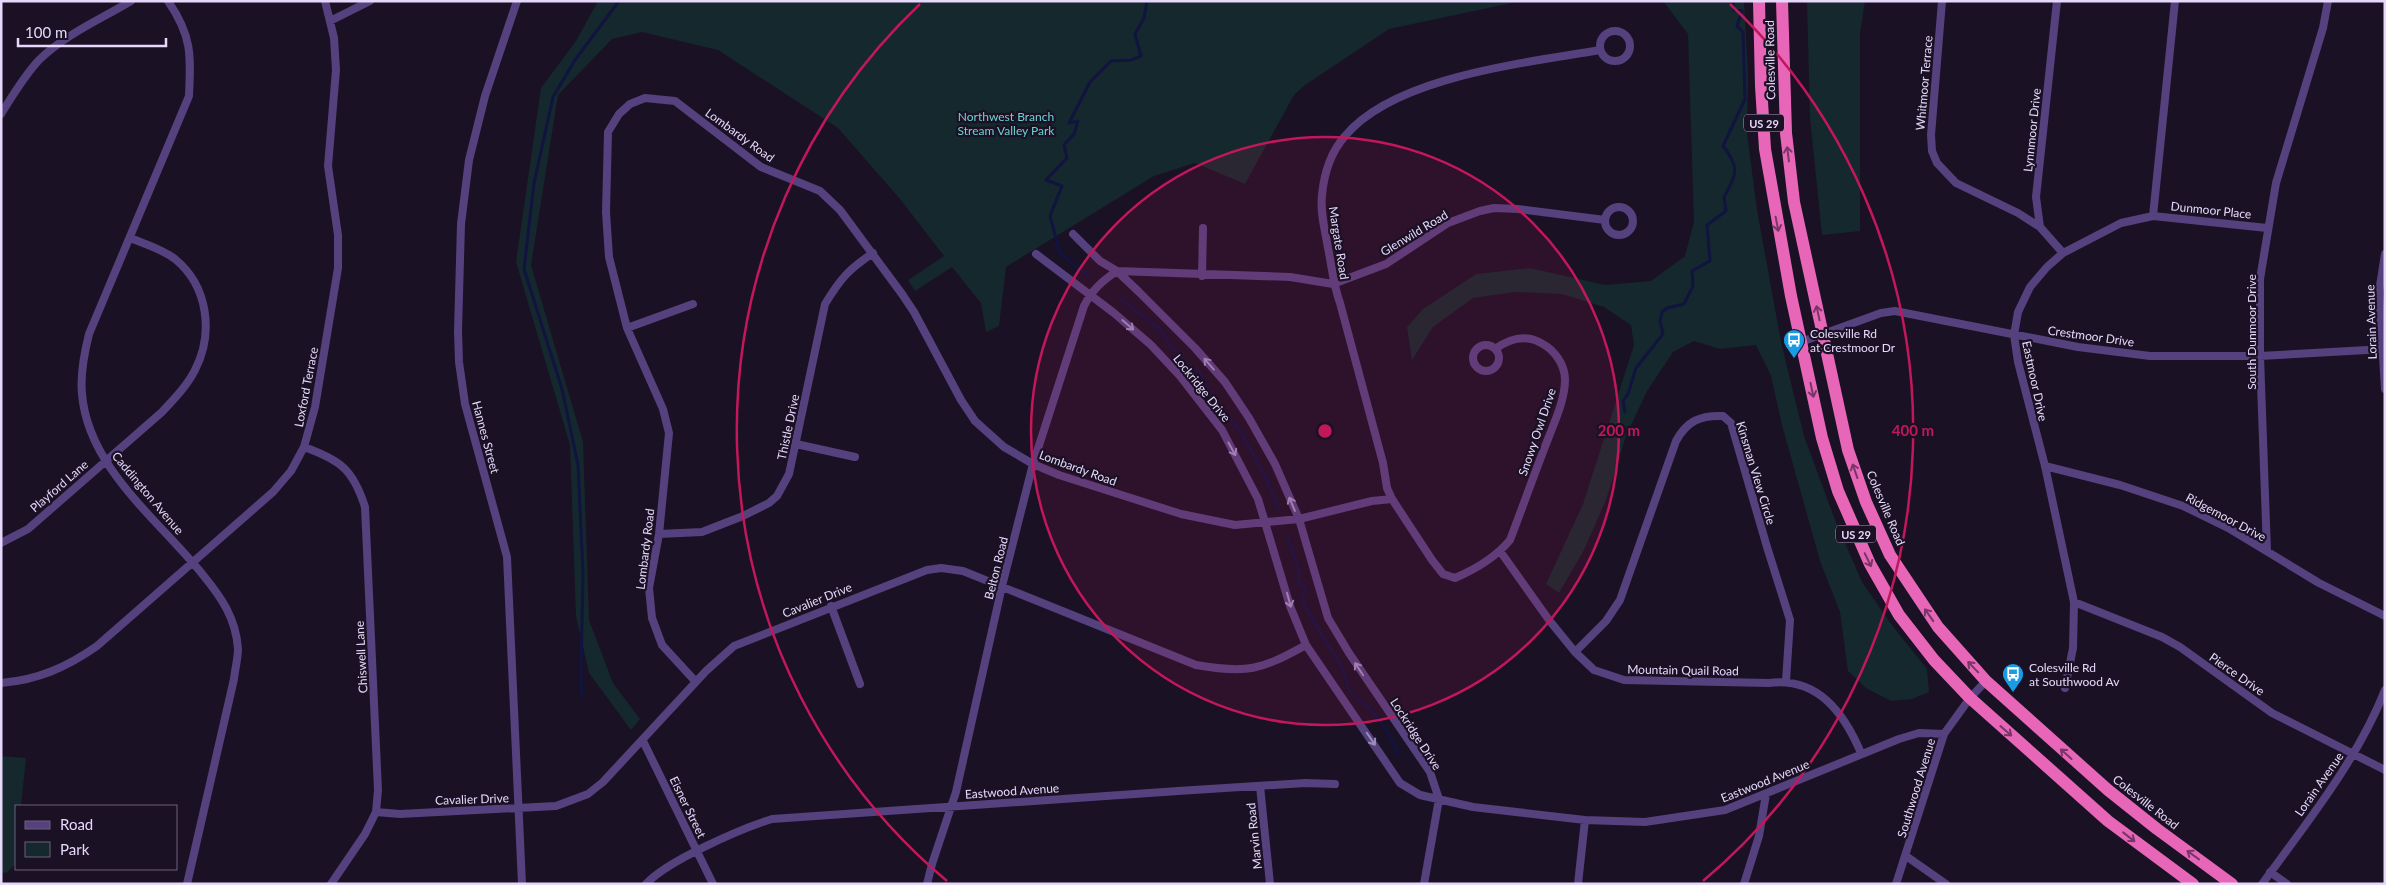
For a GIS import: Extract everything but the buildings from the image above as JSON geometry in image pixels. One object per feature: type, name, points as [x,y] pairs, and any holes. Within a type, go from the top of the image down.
[{"type":"highway","name":"Colesville Road","points":[[1759,1],[1765,149],[1776,219],[1822,438],[1838,491],[1870,564],[1899,615],[1934,660],[1970,698],[2108,821],[2193,884]]},
{"type":"highway","name":"Colesville Road","points":[[1782,1],[1788,153],[1794,202],[1848,450],[1866,502],[1887,547],[1913,592],[1938,627],[1986,681],[2108,790],[2232,884]]},
{"type":"street","points":[[1,114],[20,83],[41,59],[70,37],[131,1]]},
{"type":"street","name":"Caddington Avenue","points":[[168,1],[179,17],[187,36],[191,54],[188,96],[89,334],[82,362],[82,394],[86,417],[99,451],[110,470],[225,602],[238,649],[234,679],[187,884]]},
{"type":"street","name":"Loxford Terrace","points":[[1,683],[43,675],[73,663],[97,646],[273,492],[291,470],[304,447],[315,407],[338,268],[338,235],[328,166],[336,70],[334,38],[325,1]]},
{"type":"street","points":[[330,21],[370,1]]},
{"type":"street","name":"Hannes Street","points":[[517,1],[485,96],[469,160],[461,224],[458,331],[465,404],[507,557],[522,884]]},
{"type":"street","name":"Whitmoor Terrace","points":[[1942,1],[1930,135],[1932,151],[1937,163],[1956,183],[2018,213],[2040,227]]},
{"type":"street","name":"Lynnmoor Drive","points":[[2040,227],[2036,197],[2057,1]]},
{"type":"street","points":[[2153,216],[2175,1]]},
{"type":"street","name":"South Dunmoor Drive","points":[[2267,552],[2260,356],[2260,279],[2276,183],[2323,28],[2328,1]]},
{"type":"street","points":[[1612,31],[1622,33],[1630,44],[1628,54],[1620,61],[1615,62],[1605,58],[1600,50],[1601,40],[1612,31]]},
{"type":"street","name":"Margate Road","points":[[1500,551],[1468,573],[1455,578],[1443,574],[1392,499],[1387,488],[1383,463],[1340,303],[1333,284],[1331,261],[1321,212],[1326,173],[1336,149],[1345,135],[1363,118],[1422,88],[1485,71],[1600,50]]},
{"type":"street","name":"Lombardy Road","points":[[696,682],[662,645],[652,618],[649,588],[659,534],[669,433],[663,409],[627,328],[609,257],[606,212],[608,132],[619,114],[630,104],[645,98],[675,101],[761,167],[820,191],[840,210],[914,312],[961,400],[975,421],[998,443],[1033,464],[1059,475],[1181,514],[1236,524],[1299,519],[1372,501],[1392,499]]},
{"type":"street","name":"Glenwild Road","points":[[1116,272],[1202,276],[1290,277],[1333,284],[1386,264],[1448,223],[1480,211],[1494,208],[1518,209],[1605,220]]},
{"type":"street","name":"Dunmoor Place","points":[[2153,216],[2267,228]]},
{"type":"street","name":"Eastmoor Drive","points":[[2065,688],[2073,648],[2074,602],[2045,466],[2028,403],[2014,335],[2018,312],[2030,287],[2047,267],[2063,253],[2121,224],[2153,216]]},
{"type":"street","points":[[2040,227],[2063,253]]},
{"type":"street","points":[[1202,276],[1203,228]]},
{"type":"street","name":"Lockridge Drive","points":[[1072,234],[1174,326],[1225,382],[1249,418],[1275,464],[1299,519],[1328,618],[1349,654],[1430,772],[1439,800]]},
{"type":"street","name":"Playford Lane","points":[[1,543],[28,529],[162,412],[181,392],[195,370],[203,348],[206,327],[203,299],[194,279],[174,259],[159,250],[130,238]]},
{"type":"street","name":"Thistle Drive","points":[[659,534],[702,532],[769,504],[777,496],[789,474],[825,304],[840,280],[872,253]]},
{"type":"street","name":"Lockridge Drive","points":[[1036,254],[1151,345],[1200,400],[1222,430],[1258,499],[1290,606],[1306,645],[1400,783],[1413,793],[1439,800]]},
{"type":"street","name":"Lorain Avenue","points":[[2385,254],[2379,292],[2385,389]]},
{"type":"street","name":"Belton Road","points":[[927,884],[970,735],[1002,586],[1033,464],[1084,306],[1090,295],[1102,281],[1116,272]]},
{"type":"street","points":[[627,328],[694,304]]},
{"type":"street","name":"Crestmoor Drive","points":[[1801,342],[1822,336],[1881,313],[1895,311],[1909,312],[2078,347],[2150,356],[2260,356],[2384,349]]},
{"type":"street","name":"Snowy Owl Drive","points":[[1495,348],[1508,340],[1522,338],[1543,343],[1559,358],[1564,369],[1565,381],[1560,406],[1510,540],[1500,551]]},
{"type":"street","name":"Kinsman View Circle","points":[[1575,652],[1606,621],[1620,600],[1682,431],[1692,421],[1714,415],[1723,416],[1731,423],[1766,547],[1790,620],[1786,681]]},
{"type":"street","points":[[796,444],[855,457]]},
{"type":"street","name":"Chiswell Lane","points":[[304,447],[327,455],[349,471],[359,488],[365,507],[378,790],[376,812],[365,834],[331,884]]},
{"type":"street","name":"Ridgemoor Drive","points":[[2045,466],[2120,485],[2183,506],[2319,583],[2385,616]]},
{"type":"street","name":"Mountain Quail Road","points":[[1500,551],[1575,652],[1594,670],[1624,680],[1764,683],[1786,681],[1821,696],[1838,709],[1861,753]]},
{"type":"street","name":"Cavalier Drive","points":[[376,812],[400,814],[556,806],[588,794],[603,782],[696,682],[734,646],[831,606],[927,570],[941,568],[963,571],[1196,665],[1229,671],[1255,668],[1269,665],[1306,645]]},
{"type":"street","name":"Pierce Drive","points":[[2074,602],[2144,628],[2168,640],[2272,713],[2385,770]]},
{"type":"street","points":[[831,606],[860,684]]},
{"type":"street","name":"Southwood Avenue","points":[[1896,884],[1944,734],[1970,698],[1986,681]]},
{"type":"street","name":"Lorain Avenue","points":[[2262,884],[2354,754],[2373,722],[2385,690]]},
{"type":"street","name":"Eastwood Avenue","points":[[1439,800],[1473,807],[1585,820],[1645,822],[1684,818],[1725,810],[1861,753],[1919,733],[1944,734]]},
{"type":"street","name":"Eisner Street","points":[[643,741],[713,884]]},
{"type":"street","name":"Eastwood Avenue","points":[[646,884],[655,874],[752,825],[772,819],[1260,786],[1335,784]]},
{"type":"street","name":"Marvin Road","points":[[1260,786],[1270,884]]},
{"type":"street","points":[[1744,884],[1758,836],[1766,794]]},
{"type":"street","points":[[1424,884],[1439,800]]},
{"type":"street","points":[[1578,884],[1585,820]]},
{"type":"street","points":[[1906,856],[1946,884]]},
{"type":"street","points":[[2270,872],[2287,884]]},
{"type":"green space","name":"Northwest Branch Stream Valley Park","points":[[598,1],[1521,1],[1389,29],[1305,85],[1294,95],[1245,184],[1195,163],[1154,176],[1006,267],[999,326],[986,332],[981,303],[952,267],[915,291],[908,280],[944,256],[900,199],[838,128],[718,50],[642,32],[612,39],[558,95],[531,265],[583,442],[589,620],[613,683],[640,719],[631,730],[589,673],[576,616],[570,445],[516,262],[541,88],[576,41]]},
{"type":"green space","points":[[1663,1],[1744,1],[1748,73],[1747,133],[1757,210],[1781,342],[1804,436],[1835,520],[1862,582],[1891,624],[1927,669],[1929,692],[1912,699],[1891,701],[1866,688],[1848,671],[1840,612],[1820,561],[1782,425],[1771,376],[1756,345],[1720,349],[1694,341],[1673,352],[1647,391],[1626,436],[1606,500],[1584,550],[1559,593],[1546,584],[1583,504],[1634,345],[1631,325],[1604,307],[1562,294],[1516,292],[1473,298],[1433,327],[1412,360],[1407,327],[1423,309],[1476,274],[1530,268],[1605,285],[1651,281],[1685,256],[1694,222],[1688,34]]},
{"type":"green space","points":[[1807,1],[1865,1],[1860,33],[1860,231],[1822,235],[1810,118]]},
{"type":"green space","points":[[1,756],[26,758],[21,805],[15,805],[15,865],[6,873],[1,872]]},
{"type":"waterway","points":[[582,697],[583,572],[578,465],[562,389],[524,269],[534,183],[553,97],[575,60],[619,1]]},
{"type":"waterway","points":[[1089,277],[1060,253],[1050,216],[1062,186],[1046,180],[1067,158],[1064,145],[1074,134],[1078,121],[1069,123],[1090,82],[1111,61],[1131,60],[1141,56],[1135,34],[1144,18],[1147,1]]},
{"type":"waterway","points":[[1625,412],[1623,401],[1628,394],[1636,368],[1663,334],[1660,321],[1662,312],[1667,308],[1684,304],[1693,286],[1692,271],[1710,261],[1707,225],[1726,211],[1724,197],[1732,183],[1735,171],[1732,160],[1723,146],[1745,99],[1743,32],[1737,26],[1742,11],[1734,10],[1733,1]]},
{"type":"waterway","points":[[1121,299],[1160,329],[1170,345],[1184,359],[1187,375],[1197,370],[1202,376],[1206,386],[1220,407],[1241,432],[1266,478],[1279,509]]},
{"type":"waterway","points":[[1288,537],[1299,571],[1298,583],[1306,589],[1301,597],[1305,606],[1340,663],[1350,691],[1377,717],[1390,736],[1398,755]]},
{"type":"place","name":"Colesville Rd at Crestmoor Dr","points":[[1794,359]]},
{"type":"place","name":"Colesville Rd at Southwood Av","points":[[2013,693]]}]
